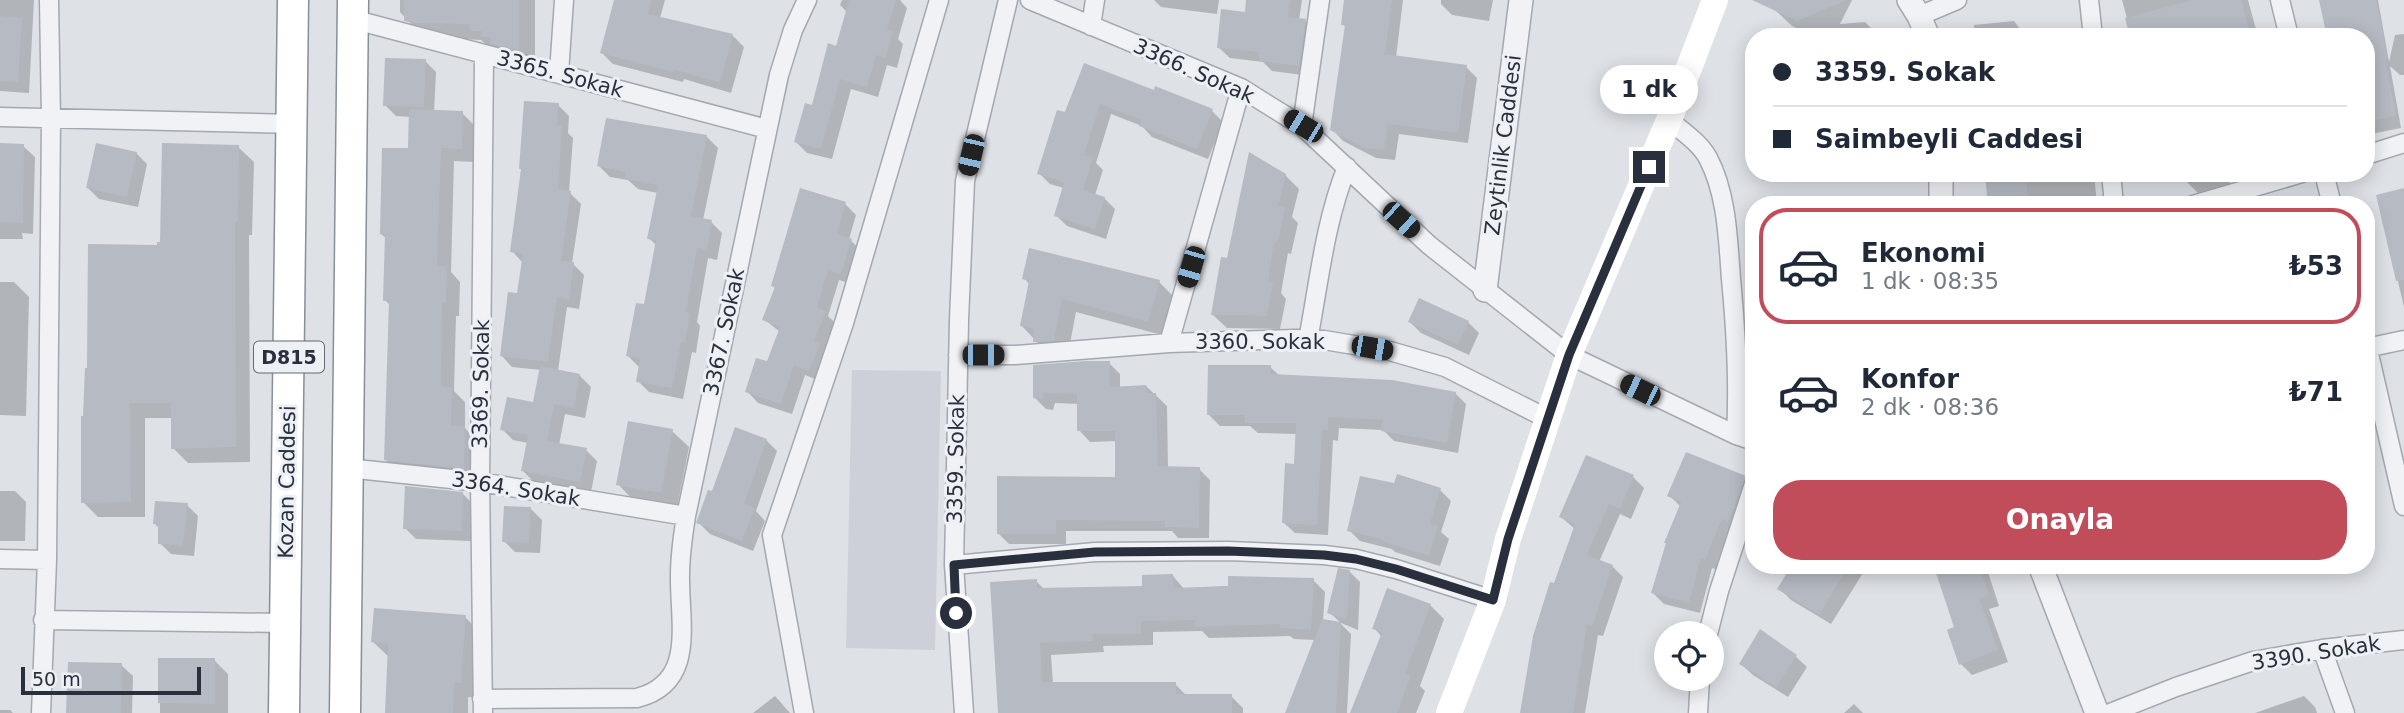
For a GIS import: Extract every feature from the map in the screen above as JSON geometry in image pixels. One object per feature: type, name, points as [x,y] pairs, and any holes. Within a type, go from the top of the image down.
[{"type":"highway","name":"Kozan Caddesi","points":[[284,713],[293,0]]},
{"type":"highway","name":"D815","points":[[345,713],[353,10]]},
{"type":"main road","points":[[1449,713],[1493,600],[1508,539],[1569,355],[1669,120],[1715,0]]},
{"type":"street","points":[[41,713],[47,560],[50,0]]},
{"type":"street","points":[[559,73],[564,0]]},
{"type":"street","name":"3367. Sokak","points":[[483,706],[637,698],[654,694],[668,683],[676,670],[681,638],[681,549],[685,516],[784,53],[807,0]]},
{"type":"street","points":[[804,713],[772,535],[844,323],[939,0]]},
{"type":"street","name":"3359. Sokak","points":[[964,713],[954,565],[965,181],[1008,0]]},
{"type":"street","name":"3366. Sokak","points":[[1030,0],[1241,88],[1303,126],[1429,245],[1569,355],[1745,438]]},
{"type":"street","points":[[1091,26],[1096,0]]},
{"type":"street","points":[[1303,126],[1320,0]]},
{"type":"street","name":"Zeytinlik Caddesi","points":[[1485,290],[1521,0]]},
{"type":"street","points":[[1919,18],[1957,0]]},
{"type":"street","points":[[2089,0],[2092,28]]},
{"type":"street","points":[[2280,0],[2287,28]]},
{"type":"street","name":"3365. Sokak","points":[[353,10],[484,54],[767,129]]},
{"type":"street","name":"3369. Sokak","points":[[483,706],[480,482],[484,54]]},
{"type":"street","points":[[1169,343],[1241,88]]},
{"type":"street","points":[[0,117],[293,124]]},
{"type":"street","points":[[1669,120],[1706,155],[1720,192],[1727,229],[1738,363],[1736,435]]},
{"type":"street","points":[[2375,152],[2404,143]]},
{"type":"street","points":[[1308,340],[1329,230],[1339,186],[1347,167]]},
{"type":"street","points":[[2224,196],[2271,182]]},
{"type":"street","name":"3360. Sokak","points":[[958,355],[1015,355],[1169,343],[1308,340],[1390,351],[1445,367],[1548,419]]},
{"type":"street","points":[[2375,345],[2404,340]]},
{"type":"street","points":[[2375,381],[2404,506]]},
{"type":"street","name":"3364. Sokak","points":[[346,468],[480,482],[685,516]]},
{"type":"street","points":[[1711,621],[1745,512]]},
{"type":"street","points":[[954,565],[1095,552],[1216,551],[1324,555],[1356,559],[1396,569],[1493,600]]},
{"type":"street","points":[[0,559],[47,560]]},
{"type":"street","points":[[2043,574],[2097,713]]},
{"type":"street","points":[[43,620],[285,623]]},
{"type":"street","name":"3390. Sokak","points":[[2110,713],[2253,661],[2322,649],[2404,640]]},
{"type":"street","points":[[2322,649],[2344,713]]},
{"type":"street","points":[[1698,713],[1699,691]]},
{"type":"shaded area","points":[[852,370],[941,371],[935,650],[846,648]]},
{"type":"building","points":[[404,0],[519,0],[519,50],[491,44],[491,37],[481,37],[482,31],[470,31],[470,24],[404,21]]},
{"type":"building","points":[[614,0],[651,0],[648,14],[733,34],[720,83],[673,69],[673,72],[600,53]]},
{"type":"building","points":[[849,0],[896,0],[887,30],[893,31],[886,58],[876,55],[867,87],[840,79],[821,149],[794,142],[805,103],[812,105],[828,43],[836,46]]},
{"type":"building","points":[[1246,0],[1290,0],[1288,17],[1306,19],[1299,66],[1259,61],[1259,52],[1217,48],[1221,9],[1245,12]]},
{"type":"building","points":[[1344,0],[1392,0],[1385,54],[1467,65],[1458,133],[1388,124],[1384,150],[1364,148],[1330,130],[1345,25],[1341,25]]},
{"type":"building","points":[[1752,0],[1847,0],[1797,21]]},
{"type":"building","points":[[2193,0],[2241,0],[2249,28],[2128,28],[2125,18]]},
{"type":"building","points":[[2319,0],[2376,0],[2396,116],[2375,120],[2375,28],[2325,28]]},
{"type":"building","points":[[0,16],[22,18],[18,82],[0,81]]},
{"type":"building","points":[[385,58],[426,59],[424,107],[383,106]]},
{"type":"building","points":[[1084,63],[1154,90],[1155,86],[1213,109],[1197,149],[1139,126],[1141,120],[1100,104],[1084,155],[1093,157],[1083,190],[1105,197],[1095,229],[1054,216],[1064,182],[1037,174],[1057,110],[1065,112]]},
{"type":"building","points":[[524,101],[559,103],[557,125],[562,125],[558,189],[571,191],[561,261],[574,262],[569,299],[557,297],[548,362],[500,356],[508,292],[517,293],[523,254],[510,252],[521,169]]},
{"type":"building","points":[[409,109],[463,111],[462,149],[441,148],[437,266],[447,266],[446,303],[442,303],[441,386],[452,387],[451,426],[465,426],[464,469],[384,460],[389,301],[383,301],[385,235],[380,234],[382,148],[408,148]]},
{"type":"building","points":[[606,118],[707,135],[691,216],[712,220],[707,250],[697,248],[686,312],[690,313],[685,343],[681,342],[672,388],[636,382],[640,359],[626,356],[636,303],[644,304],[656,240],[647,239],[658,185],[625,179],[626,172],[597,166]]},
{"type":"building","points":[[0,143],[24,144],[23,223],[0,222]]},
{"type":"building","points":[[96,143],[137,152],[127,197],[86,188]]},
{"type":"building","points":[[162,143],[239,145],[238,221],[235,221],[236,447],[171,449],[171,403],[130,403],[131,502],[81,503],[81,416],[87,368],[88,244],[157,245],[157,242],[160,242]]},
{"type":"building","points":[[1249,152],[1286,174],[1278,206],[1285,208],[1278,241],[1274,241],[1268,282],[1273,283],[1267,316],[1211,315],[1221,257],[1227,258]]},
{"type":"building","points":[[1986,182],[2026,182],[2028,196],[1987,196]]},
{"type":"building","points":[[800,188],[846,202],[837,234],[852,239],[841,274],[828,270],[817,308],[826,311],[814,341],[820,344],[809,371],[794,365],[781,404],[745,392],[756,358],[767,361],[780,327],[762,320],[775,287],[771,286]]},
{"type":"building","points":[[2404,188],[2404,280],[2396,281],[2376,195]]},
{"type":"building","points":[[1029,248],[1160,280],[1148,322],[1062,299],[1054,341],[1033,342],[1034,329],[1020,326],[1029,281],[1022,279]]},
{"type":"building","points":[[1419,298],[1469,321],[1458,345],[1408,322]]},
{"type":"building","points":[[1110,361],[1110,387],[1146,385],[1147,393],[1156,393],[1158,466],[1200,467],[1199,528],[1165,527],[1165,521],[1056,520],[1056,534],[997,534],[997,476],[1115,477],[1115,431],[1077,431],[1077,394],[1044,393],[1043,399],[1033,398],[1033,365]]},
{"type":"building","points":[[1208,365],[1271,365],[1271,374],[1392,380],[1456,392],[1447,443],[1381,431],[1383,420],[1328,417],[1328,430],[1322,430],[1317,525],[1282,523],[1285,463],[1294,464],[1296,423],[1245,423],[1245,415],[1207,415]]},
{"type":"building","points":[[540,366],[580,374],[574,408],[554,404],[547,441],[587,448],[580,482],[521,471],[528,435],[500,430],[507,397],[533,402]]},
{"type":"building","points":[[628,421],[673,429],[661,493],[616,485]]},
{"type":"building","points":[[735,427],[767,439],[744,504],[755,508],[742,541],[696,523],[708,490],[712,491]]},
{"type":"building","points":[[1686,452],[1745,476],[1728,521],[1722,519],[1705,560],[1701,558],[1689,603],[1651,593],[1664,543],[1681,502],[1667,496]]},
{"type":"building","points":[[1586,455],[1634,475],[1620,509],[1609,504],[1587,555],[1613,565],[1592,626],[1587,625],[1573,713],[1520,713],[1533,636],[1550,582],[1554,583],[1575,524],[1559,517]]},
{"type":"building","points":[[1397,474],[1441,488],[1430,523],[1438,526],[1429,556],[1382,539],[1347,531],[1360,476],[1394,483]]},
{"type":"building","points":[[405,486],[463,492],[462,531],[403,529]]},
{"type":"building","points":[[155,501],[188,503],[183,546],[158,544],[158,524],[153,524]]},
{"type":"building","points":[[504,506],[531,507],[529,543],[502,542]]},
{"type":"building","points":[[1338,568],[1350,570],[1347,620],[1327,613]]},
{"type":"building","points":[[1173,574],[1174,588],[1228,586],[1228,576],[1314,578],[1311,630],[1280,628],[1280,624],[1195,627],[1195,620],[1141,621],[1141,634],[1092,634],[1093,641],[1040,643],[1042,682],[1176,682],[1176,694],[1232,694],[1232,713],[998,713],[990,582],[1037,579],[1037,588],[1142,586],[1142,575]]},
{"type":"building","points":[[1786,574],[1844,574],[1819,615],[1777,589]]},
{"type":"building","points":[[1936,574],[1982,574],[1989,595],[1979,598],[1998,650],[1959,665],[1947,630],[1954,627]]},
{"type":"building","points":[[1387,588],[1431,604],[1405,673],[1411,675],[1397,713],[1350,713],[1382,632],[1372,629]]},
{"type":"building","points":[[374,608],[466,615],[461,683],[454,683],[453,713],[385,713],[388,644],[371,642]]},
{"type":"building","points":[[1322,619],[1341,622],[1336,713],[1285,713]]},
{"type":"building","points":[[1760,629],[1797,655],[1776,687],[1739,664]]},
{"type":"building","points":[[158,658],[215,658],[215,704],[158,703]]},
{"type":"building","points":[[68,662],[122,663],[121,713],[66,713]]},
{"type":"route","points":[[956,613],[954,565],[1095,552],[1228,551],[1324,555],[1356,559],[1396,569],[1493,600],[1508,539],[1569,355],[1649,167]]}]
